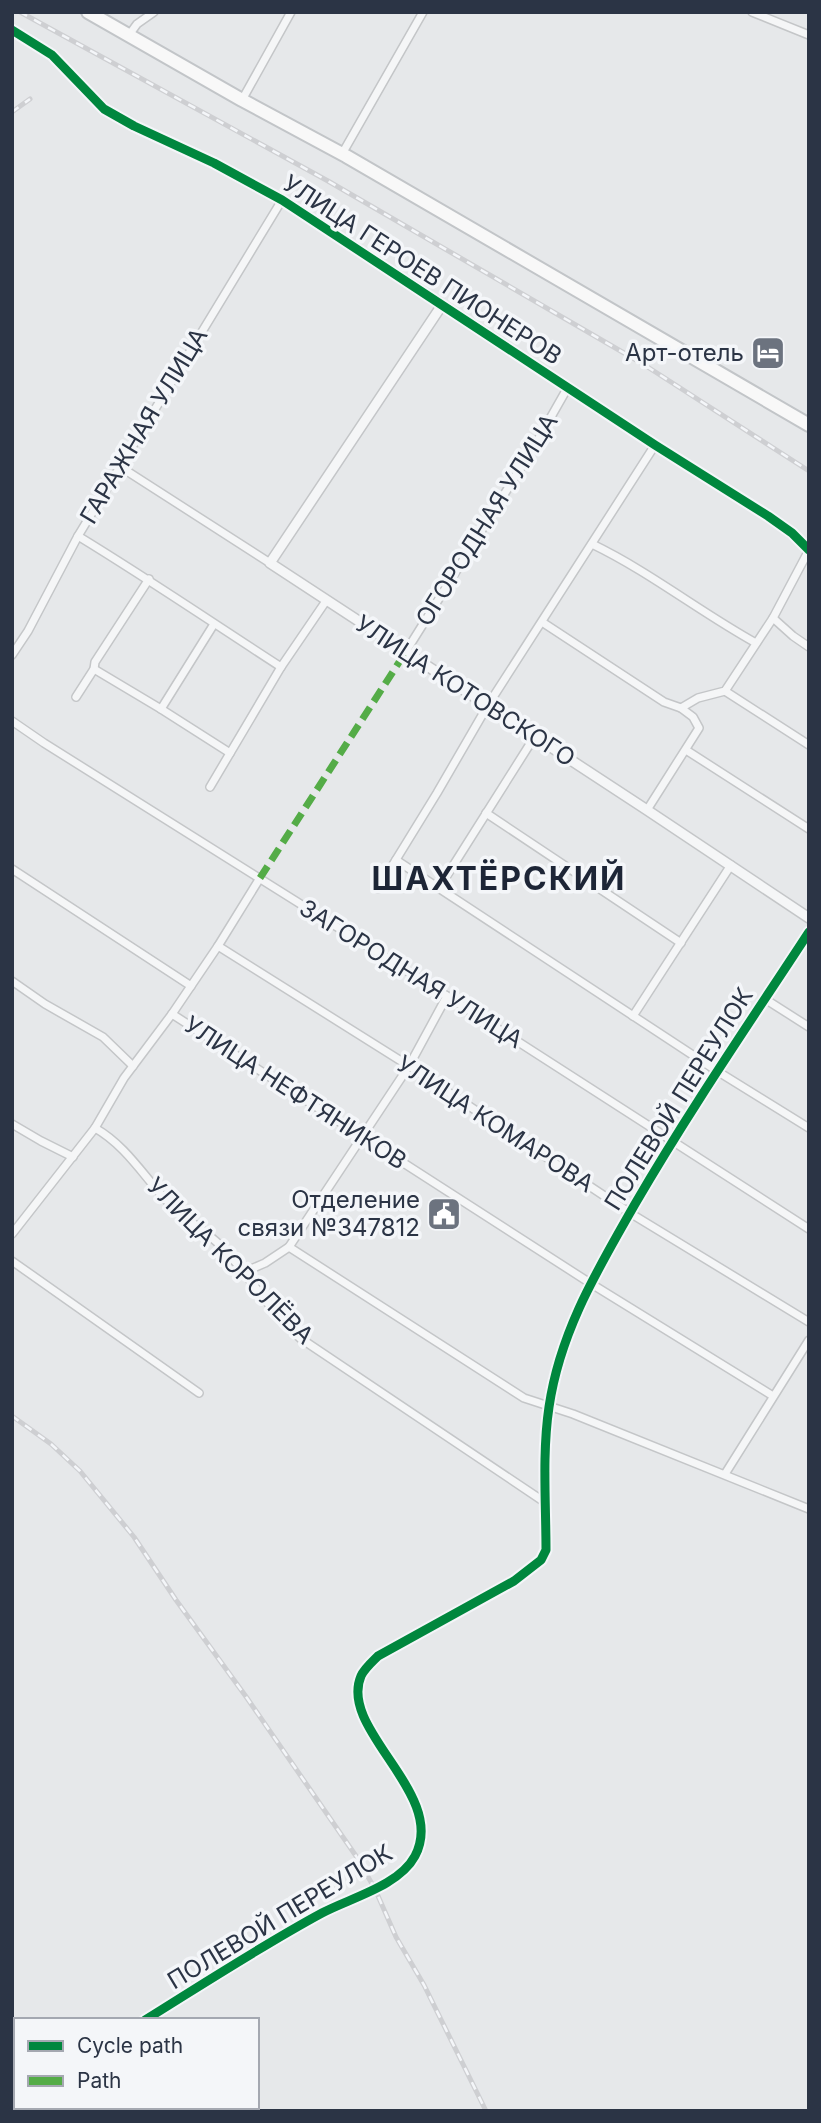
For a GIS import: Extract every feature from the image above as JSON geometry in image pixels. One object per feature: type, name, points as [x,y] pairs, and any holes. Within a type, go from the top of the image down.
[{"type":"main road","name":"УЛИЦА ГЕРОЕВ ПИОНЕРОВ","points":[[88,12],[342,154],[809,425]]},
{"type":"street","points":[[129,35],[137,24],[154,12]]},
{"type":"street","points":[[242,100],[291,12]]},
{"type":"street","points":[[342,154],[423,12]]},
{"type":"street","points":[[752,12],[809,35]]},
{"type":"street","name":"УЛИЦА ГЕРОЕВ ПИОНЕРОВ","points":[[12,30],[52,55],[104,109],[282,200],[654,445],[768,516],[792,533],[809,550]]},
{"type":"street","name":"ГАРАЖНАЯ УЛИЦА","points":[[12,655],[119,466],[282,200]]},
{"type":"street","points":[[270,563],[442,305]]},
{"type":"street","name":"ОГОРОДНАЯ УЛИЦА","points":[[405,653],[568,387]]},
{"type":"street","points":[[378,889],[488,705],[654,445]]},
{"type":"street","name":"УЛИЦА КОТОВСКОГО","points":[[119,466],[488,705],[809,918]]},
{"type":"street","points":[[78,536],[149,579],[281,667]]},
{"type":"street","points":[[593,544],[628,562],[725,626],[756,643]]},
{"type":"street","points":[[681,708],[698,698],[724,691],[773,618],[809,550]]},
{"type":"street","points":[[76,697],[94,669],[95,662],[149,579]]},
{"type":"street","points":[[210,787],[281,667],[326,600]]},
{"type":"street","points":[[773,618],[809,647]]},
{"type":"street","points":[[542,622],[664,702],[681,708],[693,718],[699,728],[647,810]]},
{"type":"street","points":[[160,709],[214,624]]},
{"type":"street","points":[[94,669],[230,753]]},
{"type":"street","points":[[724,691],[809,745]]},
{"type":"street","name":"ЗАГОРОДНАЯ УЛИЦА","points":[[12,721],[809,1229]]},
{"type":"street","points":[[439,888],[535,736]]},
{"type":"street","points":[[686,750],[809,829]]},
{"type":"street","points":[[486,813],[681,943]]},
{"type":"street","points":[[396,860],[809,1128]]},
{"type":"street","points":[[633,1016],[731,865]]},
{"type":"street","points":[[12,869],[191,986]]},
{"type":"street","points":[[12,1234],[95,1128],[133,1066],[191,986],[260,878]]},
{"type":"street","name":"ПОЛЕВОЙ ПЕРЕУЛОК","points":[[148,2018],[321,1914],[375,1889],[398,1874],[415,1857],[420,1844],[421,1827],[418,1814],[405,1783],[376,1739],[359,1704],[361,1675],[378,1656],[514,1581],[541,1560],[546,1550],[545,1467],[549,1406],[566,1340],[590,1283],[671,1142],[809,932]]},
{"type":"street","name":"УЛИЦА КОМАРОВА","points":[[218,946],[409,1066],[630,1213],[809,1322]]},
{"type":"street","points":[[12,981],[45,1004],[103,1037],[133,1066]]},
{"type":"street","points":[[244,1272],[265,1263],[289,1247],[409,1066],[447,996]]},
{"type":"street","points":[[765,999],[809,1027]]},
{"type":"street","name":"УЛИЦА НЕФТЯНИКОВ","points":[[172,1014],[590,1283],[773,1396]]},
{"type":"street","points":[[12,1124],[73,1157]]},
{"type":"street","name":"УЛИЦА КОРОЛЁВА","points":[[95,1128],[120,1145],[168,1202],[219,1244],[300,1338],[546,1503]]},
{"type":"street","points":[[289,1247],[515,1394],[573,1414],[809,1509]]},
{"type":"street","points":[[12,1261],[199,1393]]},
{"type":"street","points":[[725,1474],[809,1340]]},
{"type":"railway","points":[[20,12],[328,181],[643,364],[809,471]]},
{"type":"railway","points":[[12,112],[30,99]]},
{"type":"railway","points":[[12,1416],[51,1444],[80,1471],[134,1537],[356,1856],[486,2111]]},
{"type":"marked path","points":[[260,878],[405,653]]},
{"type":"cycle path","points":[[12,30],[52,55],[104,109],[282,200],[768,516],[792,533],[809,550]]},
{"type":"cycle path","points":[[148,2018],[299,1926],[386,1883],[408,1866],[415,1856],[421,1833],[417,1809],[364,1718],[358,1697],[361,1676],[378,1656],[514,1581],[541,1560],[546,1550],[545,1461],[549,1407],[562,1352],[582,1301],[656,1169],[809,932]]},
{"type":"place","name":"Арт-отель","points":[[768,353]]},
{"type":"place","name":"Отделение связи №347812","points":[[444,1214]]},
{"type":"district","name":"ШАХТЁРСКИЙ","points":[[499,879]]}]
